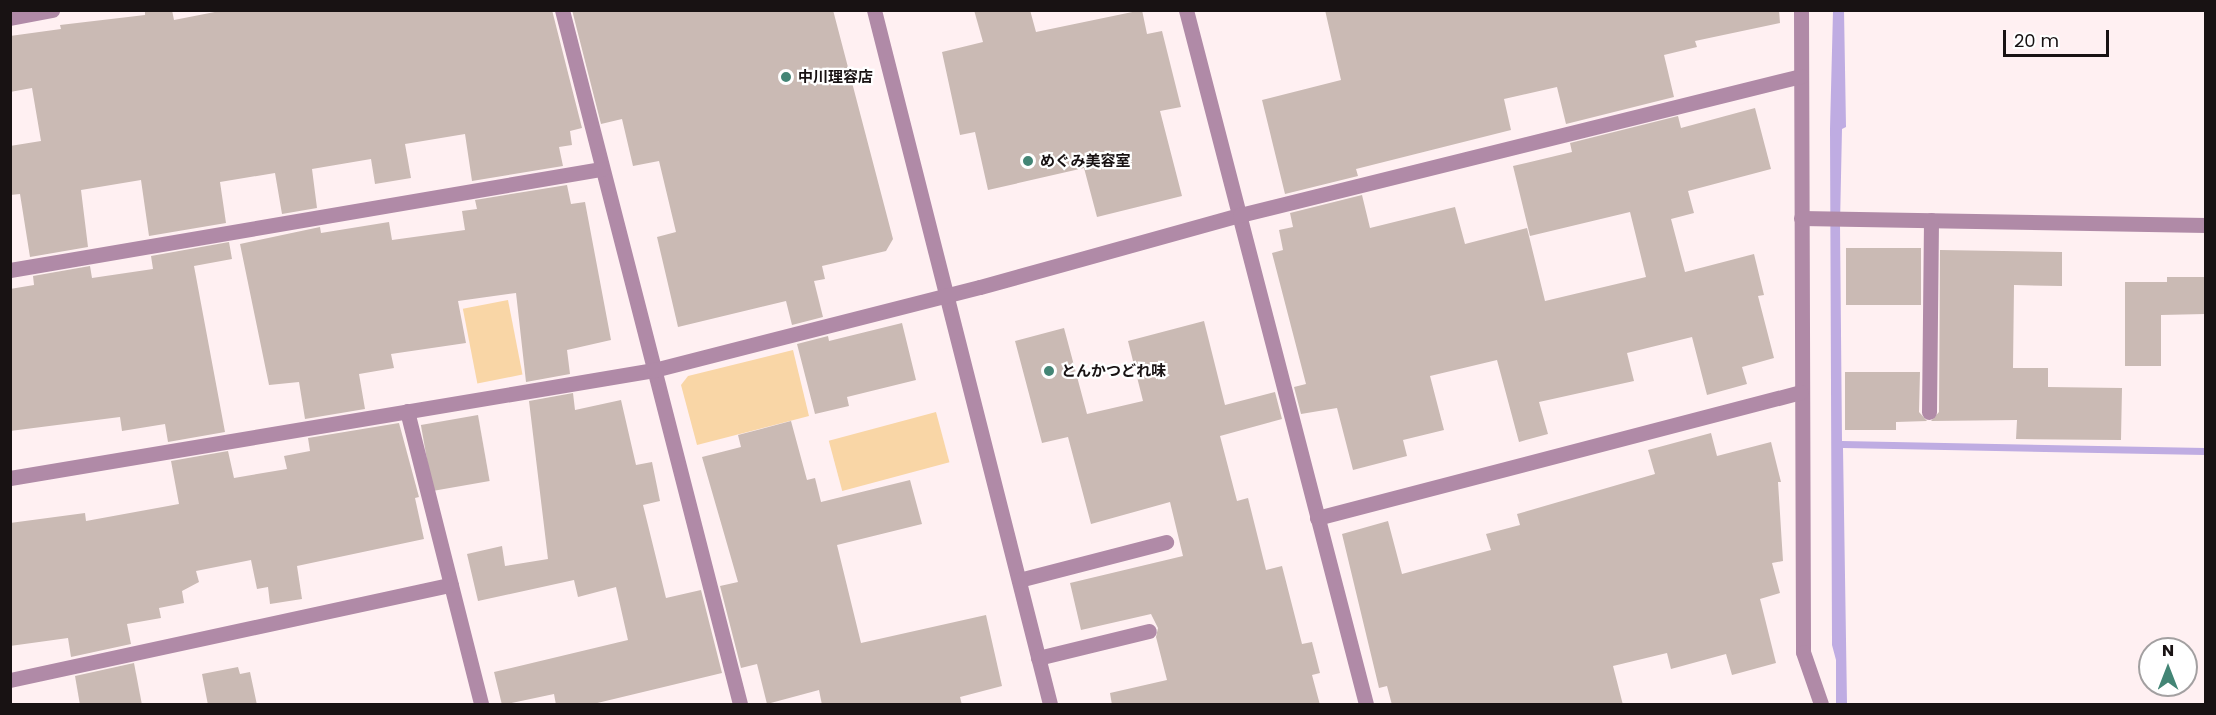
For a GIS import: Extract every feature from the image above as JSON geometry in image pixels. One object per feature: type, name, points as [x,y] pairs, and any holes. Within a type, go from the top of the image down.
[{"type":"street","points":[[10,18],[52,10]]},
{"type":"street","points":[[562,10],[740,705]]},
{"type":"street","points":[[874,10],[944,296],[1050,705]]},
{"type":"street","points":[[1186,10],[1366,705]]},
{"type":"street","points":[[1800,10],[1803,652],[1819,704]]},
{"type":"street","points":[[10,478],[654,370],[944,296],[1240,215],[1802,76]]},
{"type":"street","points":[[10,270],[601,169]]},
{"type":"street","points":[[1802,218],[2205,225]]},
{"type":"street","points":[[1929,411],[1931,220]]},
{"type":"street","points":[[1317,518],[1801,392]]},
{"type":"street","points":[[407,411],[481,705]]},
{"type":"street","points":[[1019,580],[1166,542]]},
{"type":"street","points":[[10,680],[451,585]]},
{"type":"street","points":[[1038,658],[1149,631]]},
{"type":"shaded area","points":[[1844,10],[1846,127],[1842,129],[1840,224],[1842,441],[2205,448],[2205,455],[1843,448],[1847,704],[1836,704],[1836,660],[1832,645],[1830,129],[1833,11]]},
{"type":"shaded area","points":[[508,300],[523,375],[477,383],[463,309]]},
{"type":"shaded area","points":[[793,350],[809,416],[697,445],[681,385],[688,376]]},
{"type":"shaded area","points":[[936,412],[949,462],[842,491],[829,441]]},
{"type":"building","points":[[145,10],[172,10],[174,20],[225,10],[552,10],[582,128],[570,131],[572,145],[559,147],[563,166],[472,181],[465,134],[405,144],[411,178],[375,184],[371,159],[312,169],[317,208],[282,214],[275,173],[220,182],[226,223],[149,236],[141,180],[81,190],[88,247],[30,257],[20,194],[10,195],[10,146],[41,141],[32,88],[10,92],[10,36],[61,29],[60,25],[145,15]]},
{"type":"building","points":[[572,10],[833,10],[893,239],[886,251],[822,266],[825,279],[814,281],[823,317],[792,325],[786,301],[678,327],[657,237],[676,232],[659,161],[633,166],[622,119],[601,124]]},
{"type":"building","points":[[974,10],[1030,10],[1036,32],[1142,10],[1147,34],[1162,31],[1181,107],[1160,111],[1182,196],[1097,217],[1084,168],[988,190],[975,132],[960,135],[942,52],[983,42]]},
{"type":"building","points":[[1325,10],[1779,10],[1780,23],[1695,41],[1697,47],[1664,55],[1674,97],[1566,124],[1557,87],[1504,99],[1511,130],[1356,169],[1358,176],[1285,194],[1262,100],[1341,80]]},
{"type":"building","points":[[1755,108],[1771,169],[1688,191],[1694,213],[1671,219],[1685,272],[1754,254],[1764,295],[1758,296],[1774,358],[1742,367],[1747,384],[1707,395],[1692,337],[1627,353],[1634,381],[1539,402],[1548,434],[1519,442],[1497,360],[1430,376],[1444,430],[1403,440],[1407,456],[1353,470],[1337,408],[1301,414],[1294,387],[1306,384],[1272,253],[1283,250],[1279,230],[1293,227],[1290,213],[1362,195],[1370,228],[1455,207],[1465,244],[1527,228],[1545,301],[1646,277],[1630,212],[1530,236],[1513,166],[1572,152],[1570,143],[1678,116],[1681,128]]},
{"type":"building","points":[[567,185],[571,204],[585,202],[611,340],[567,350],[570,374],[526,382],[516,293],[458,301],[466,343],[391,354],[394,368],[359,374],[365,409],[305,419],[299,382],[269,385],[240,244],[320,227],[321,233],[389,222],[392,240],[465,230],[462,211],[477,209],[475,200]]},
{"type":"building","points":[[229,242],[232,259],[194,266],[225,432],[168,442],[165,424],[122,431],[120,417],[10,431],[10,289],[34,285],[33,276],[90,266],[92,278],[153,269],[151,256]]},
{"type":"building","points":[[1846,248],[1921,248],[1921,305],[1846,305]]},
{"type":"building","points":[[1940,250],[2062,252],[2062,286],[2014,285],[2013,368],[2048,368],[2048,387],[2122,388],[2121,440],[2016,439],[2017,420],[1931,421],[1939,412]]},
{"type":"building","points":[[2167,277],[2205,277],[2205,314],[2161,315],[2161,366],[2125,366],[2125,282],[2167,282]]},
{"type":"building","points":[[1204,321],[1225,405],[1275,392],[1282,419],[1220,436],[1237,501],[1248,498],[1266,570],[1282,566],[1302,644],[1312,642],[1320,673],[1312,675],[1320,705],[1112,705],[1110,693],[1167,680],[1156,637],[1158,628],[1151,614],[1081,630],[1070,583],[1183,556],[1170,502],[1091,524],[1068,437],[1042,443],[1015,341],[1064,328],[1087,414],[1143,401],[1128,341]]},
{"type":"building","points":[[902,323],[916,380],[847,397],[849,406],[815,414],[797,344],[828,336],[829,341]]},
{"type":"building","points":[[1845,372],[1920,372],[1919,412],[1927,421],[1896,422],[1896,430],[1845,430]]},
{"type":"building","points":[[573,393],[575,410],[621,400],[636,465],[652,462],[660,501],[643,505],[666,598],[701,590],[722,673],[589,705],[556,705],[554,694],[502,705],[494,672],[628,640],[616,587],[578,597],[574,580],[478,601],[467,554],[502,546],[505,566],[548,559],[529,401]]},
{"type":"building","points":[[478,415],[490,481],[433,491],[421,425]]},
{"type":"building","points":[[791,421],[807,480],[815,478],[821,502],[910,480],[922,524],[837,545],[861,643],[986,615],[1002,686],[960,697],[962,705],[822,705],[819,690],[767,704],[757,664],[741,668],[720,586],[738,582],[702,457],[741,447],[738,435]]},
{"type":"building","points":[[399,423],[419,497],[415,498],[424,539],[297,566],[302,599],[270,604],[268,587],[257,589],[251,560],[196,571],[199,582],[182,591],[184,603],[159,608],[161,618],[127,624],[131,644],[71,657],[68,638],[10,646],[10,523],[85,513],[86,521],[179,504],[171,461],[228,451],[234,478],[287,469],[284,456],[310,451],[308,438]]},
{"type":"building","points":[[1711,433],[1717,456],[1771,442],[1781,482],[1778,482],[1783,561],[1772,563],[1780,593],[1760,599],[1776,663],[1732,675],[1726,654],[1671,669],[1667,653],[1613,666],[1623,705],[1392,705],[1387,686],[1379,688],[1342,534],[1388,521],[1402,574],[1491,550],[1486,534],[1520,525],[1517,514],[1655,474],[1648,450]]},
{"type":"building","points":[[134,663],[142,705],[80,705],[75,676]]},
{"type":"building","points":[[238,667],[240,674],[250,672],[257,705],[208,705],[202,674]]},
{"type":"place","name":"中川理容店","points":[[786,77]]},
{"type":"place","name":"めぐみ美容室","points":[[1028,161]]},
{"type":"place","name":"とんかつどれ味","points":[[1049,371]]}]
